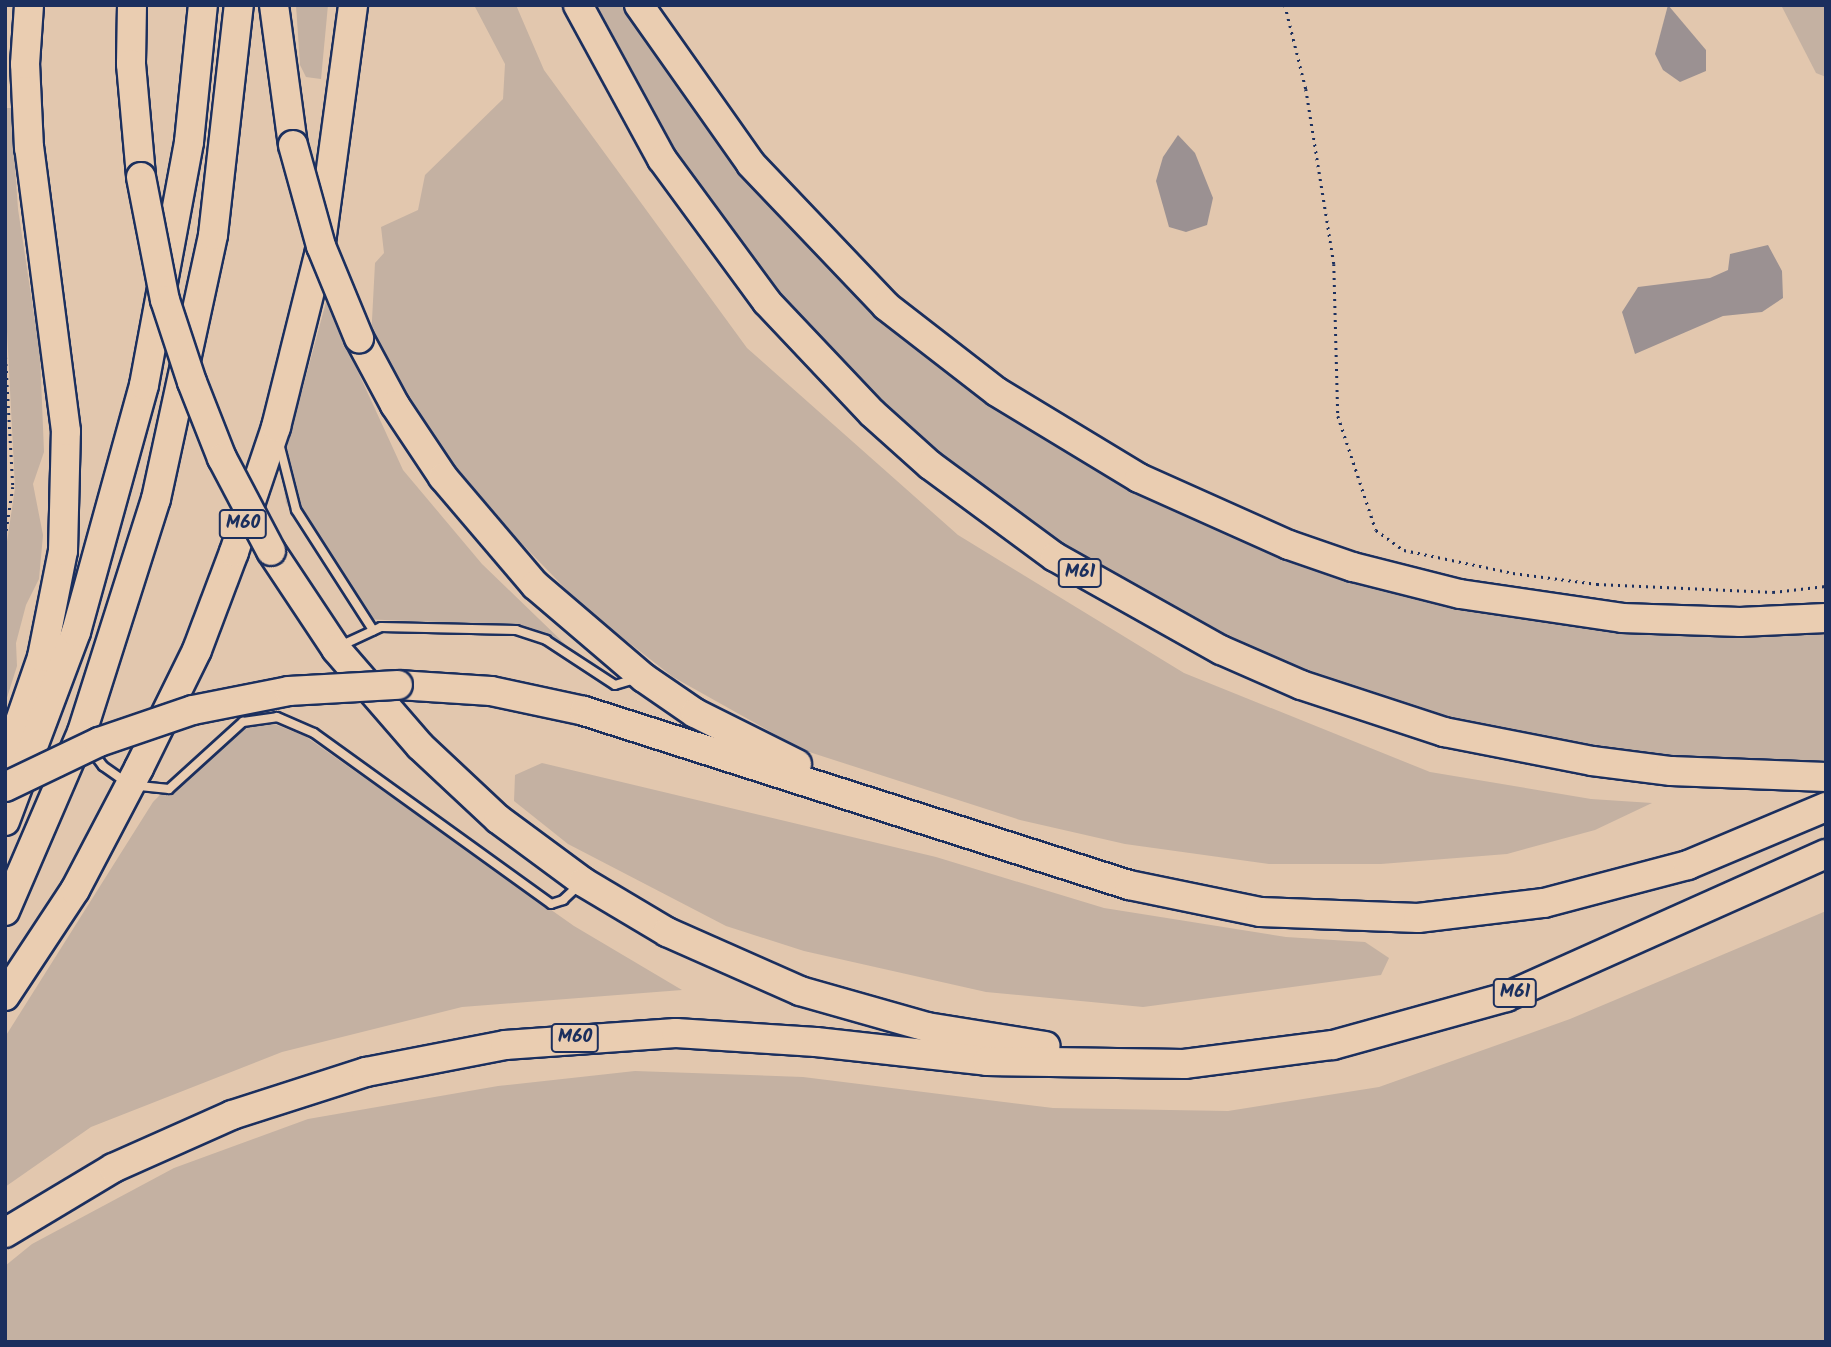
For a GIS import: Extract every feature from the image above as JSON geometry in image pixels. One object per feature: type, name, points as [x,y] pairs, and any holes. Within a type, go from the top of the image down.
[{"type":"highway","points":[[5,764],[42,657],[64,551],[65,431],[29,148],[25,64],[29,5]]},
{"type":"highway","name":"M60","points":[[132,5],[131,64],[141,177],[165,300],[191,382],[222,458],[271,551],[336,649],[420,746],[460,785],[583,882],[707,952],[847,1007],[990,1039],[1184,1064]]},
{"type":"highway","points":[[5,821],[76,632],[144,385],[189,142],[203,5]]},
{"type":"highway","points":[[5,911],[82,732],[134,580],[179,407],[213,235],[239,5]]},
{"type":"highway","points":[[274,5],[293,145],[321,246],[359,338],[413,435],[489,537],[592,638],[641,676],[745,740],[898,811]]},
{"type":"highway","name":"M60","points":[[5,996],[75,890],[197,650],[276,427],[320,250],[353,5]]},
{"type":"highway","name":"M61","points":[[578,5],[662,159],[767,302],[863,404],[930,464],[1055,557],[1221,650],[1313,689],[1444,732],[1592,761],[1818,777]]},
{"type":"highway","points":[[639,5],[751,164],[886,306],[997,392],[1139,478],[1289,545],[1353,567],[1460,594],[1622,618],[1740,622],[1826,618]]},
{"type":"highway","points":[[5,787],[99,741],[193,710],[289,691],[398,685],[491,691],[584,711],[1129,885],[1195,901],[1307,916],[1418,918],[1544,904],[1618,887],[1688,865],[1826,807]]},
{"type":"highway","name":"M61","points":[[1184,1064],[1333,1045],[1459,1014],[1573,969],[1826,854]]},
{"type":"highway","name":"M60","points":[[5,1233],[113,1168],[232,1115],[366,1072],[505,1045],[676,1033],[802,1041],[987,1060],[1184,1064]]},
{"type":"lane","points":[[276,427],[296,510],[373,630]]},
{"type":"lane","points":[[336,649],[373,630],[516,630],[547,640],[615,685],[641,676]]},
{"type":"lane","points":[[82,732],[103,766],[130,785],[169,789],[243,722],[277,717],[314,733],[551,904],[564,900],[583,882]]},
{"type":"path","points":[[1285,5],[1306,89],[1334,264],[1338,416],[1376,530],[1404,550],[1513,573],[1597,584],[1759,592],[1826,586]]},
{"type":"path","points":[[5,342],[13,487],[5,540]]},
{"type":"shaded area","points":[[296,5],[328,5],[321,79],[306,77],[300,65]]},
{"type":"shaded area","points":[[474,5],[516,5],[544,70],[747,348],[958,535],[1184,673],[1430,772],[1591,799],[1652,803],[1595,830],[1507,854],[1381,864],[1269,864],[1125,844],[1020,820],[803,750],[673,677],[583,607],[469,489],[371,339],[375,263],[384,253],[381,227],[418,210],[425,175],[503,99],[505,64]]},
{"type":"shaded area","points":[[591,5],[629,5],[716,138],[788,224],[868,300],[1076,454],[1193,519],[1328,569],[1826,630],[1826,766],[1671,765],[1438,719],[1282,665],[1144,597],[1032,527],[918,439],[825,350],[748,260],[682,168]]},
{"type":"shaded area","points":[[1668,5],[1706,50],[1706,71],[1680,82],[1663,70],[1655,54]]},
{"type":"shaded area","points":[[1781,5],[1826,5],[1826,77],[1816,73]]},
{"type":"shaded area","points":[[5,108],[11,108],[18,209],[40,354],[44,452],[33,484],[43,535],[39,579],[26,605],[16,643],[17,666],[5,704],[5,555],[15,488],[5,292]]},
{"type":"shaded area","points":[[1178,135],[1195,153],[1213,198],[1207,225],[1186,232],[1169,227],[1156,181],[1163,157]]},
{"type":"shaded area","points":[[1768,245],[1782,271],[1783,298],[1762,312],[1723,316],[1635,354],[1622,312],[1638,287],[1710,278],[1728,270],[1730,254]]},
{"type":"shaded area","points":[[326,302],[403,470],[482,564],[599,677],[516,625],[359,619],[286,503],[281,469]]},
{"type":"shaded area","points":[[261,719],[305,736],[574,926],[682,990],[462,1007],[282,1052],[91,1127],[5,1187],[5,1037],[153,802],[220,734]]},
{"type":"shaded area","points":[[542,763],[936,857],[1104,908],[1286,937],[1365,942],[1389,958],[1381,975],[1143,1007],[986,992],[804,951],[726,926],[568,844],[514,801],[515,775]]},
{"type":"shaded area","points":[[1826,911],[1826,1342],[5,1342],[5,1266],[32,1244],[174,1168],[308,1119],[498,1086],[635,1071],[803,1077],[1053,1108],[1228,1111],[1379,1087],[1570,1019]]}]
